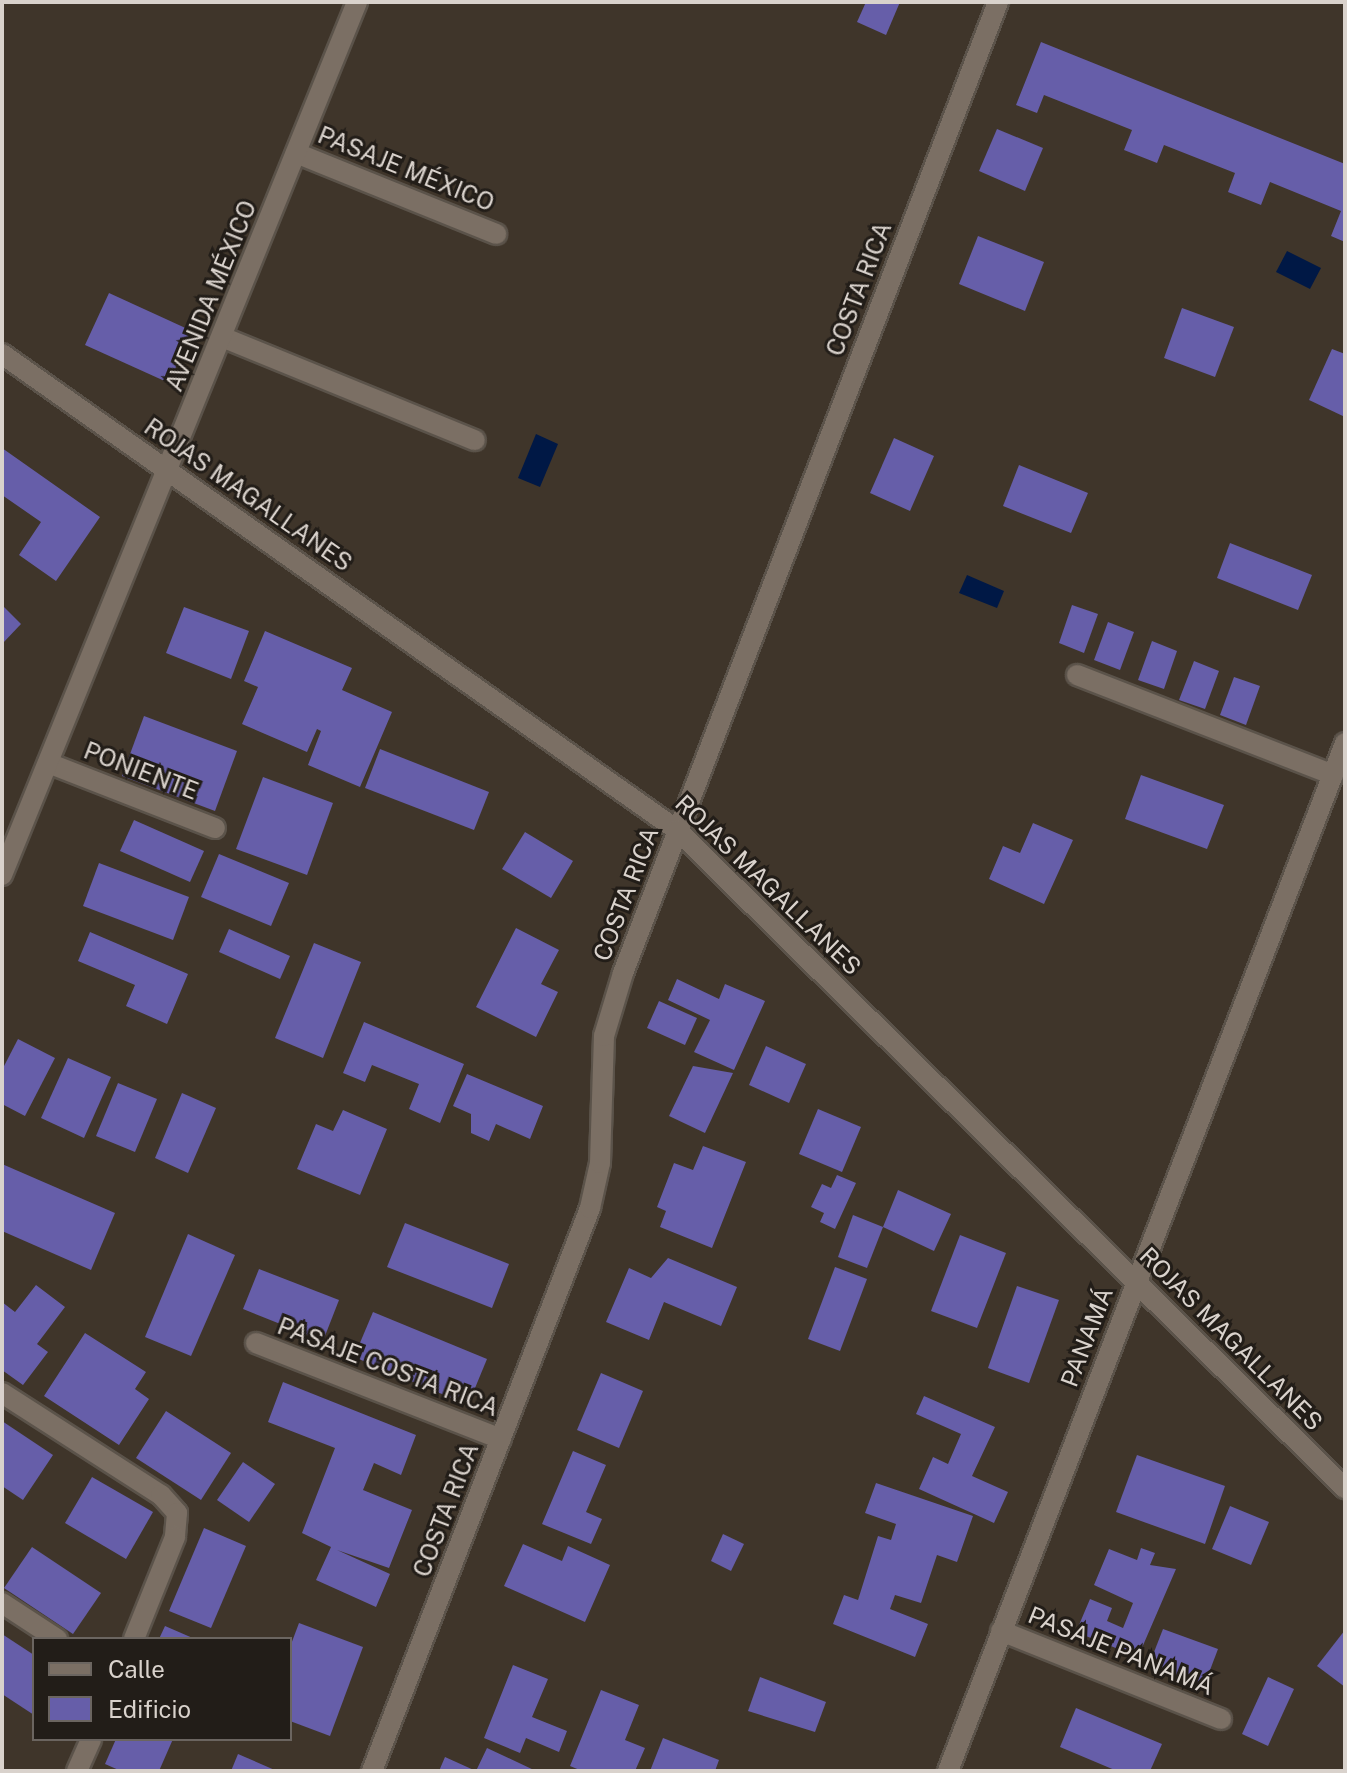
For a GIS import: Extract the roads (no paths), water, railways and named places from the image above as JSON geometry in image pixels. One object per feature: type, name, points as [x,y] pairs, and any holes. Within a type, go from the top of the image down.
[{"type":"street","name":"AVENIDA MÉXICO","points":[[2,875],[357,2]]},
{"type":"street","name":"COSTA RICA","points":[[372,1771],[590,1208],[600,1163],[604,1036],[677,830],[998,2]]},
{"type":"street","name":"PASAJE MÉXICO","points":[[296,153],[496,234]]},
{"type":"street","points":[[222,337],[475,440]]},
{"type":"street","name":"ROJAS MAGALLANES","points":[[2,354],[677,830],[1345,1488]]},
{"type":"street","points":[[1077,675],[1333,775]]},
{"type":"street","name":"PANAMÁ","points":[[948,1771],[1345,743]]},
{"type":"street","name":"PONIENTE","points":[[48,763],[215,828]]},
{"type":"street","name":"PASAJE COSTA RICA","points":[[256,1343],[501,1439]]},
{"type":"street","points":[[2,1393],[161,1495],[177,1513],[175,1537],[135,1637]]},
{"type":"street","points":[[2,1603],[54,1637]]},
{"type":"street","name":"PASAJE PANAMÁ","points":[[1001,1631],[1221,1719]]},
{"type":"street","points":[[77,1771],[90,1741]]},
{"type":"water","points":[[1287,251],[1321,268],[1310,289],[1276,272]]},
{"type":"water","points":[[536,434],[558,444],[540,487],[518,478]]},
{"type":"water","points":[[967,575],[1004,591],[997,608],[959,593]]}]
